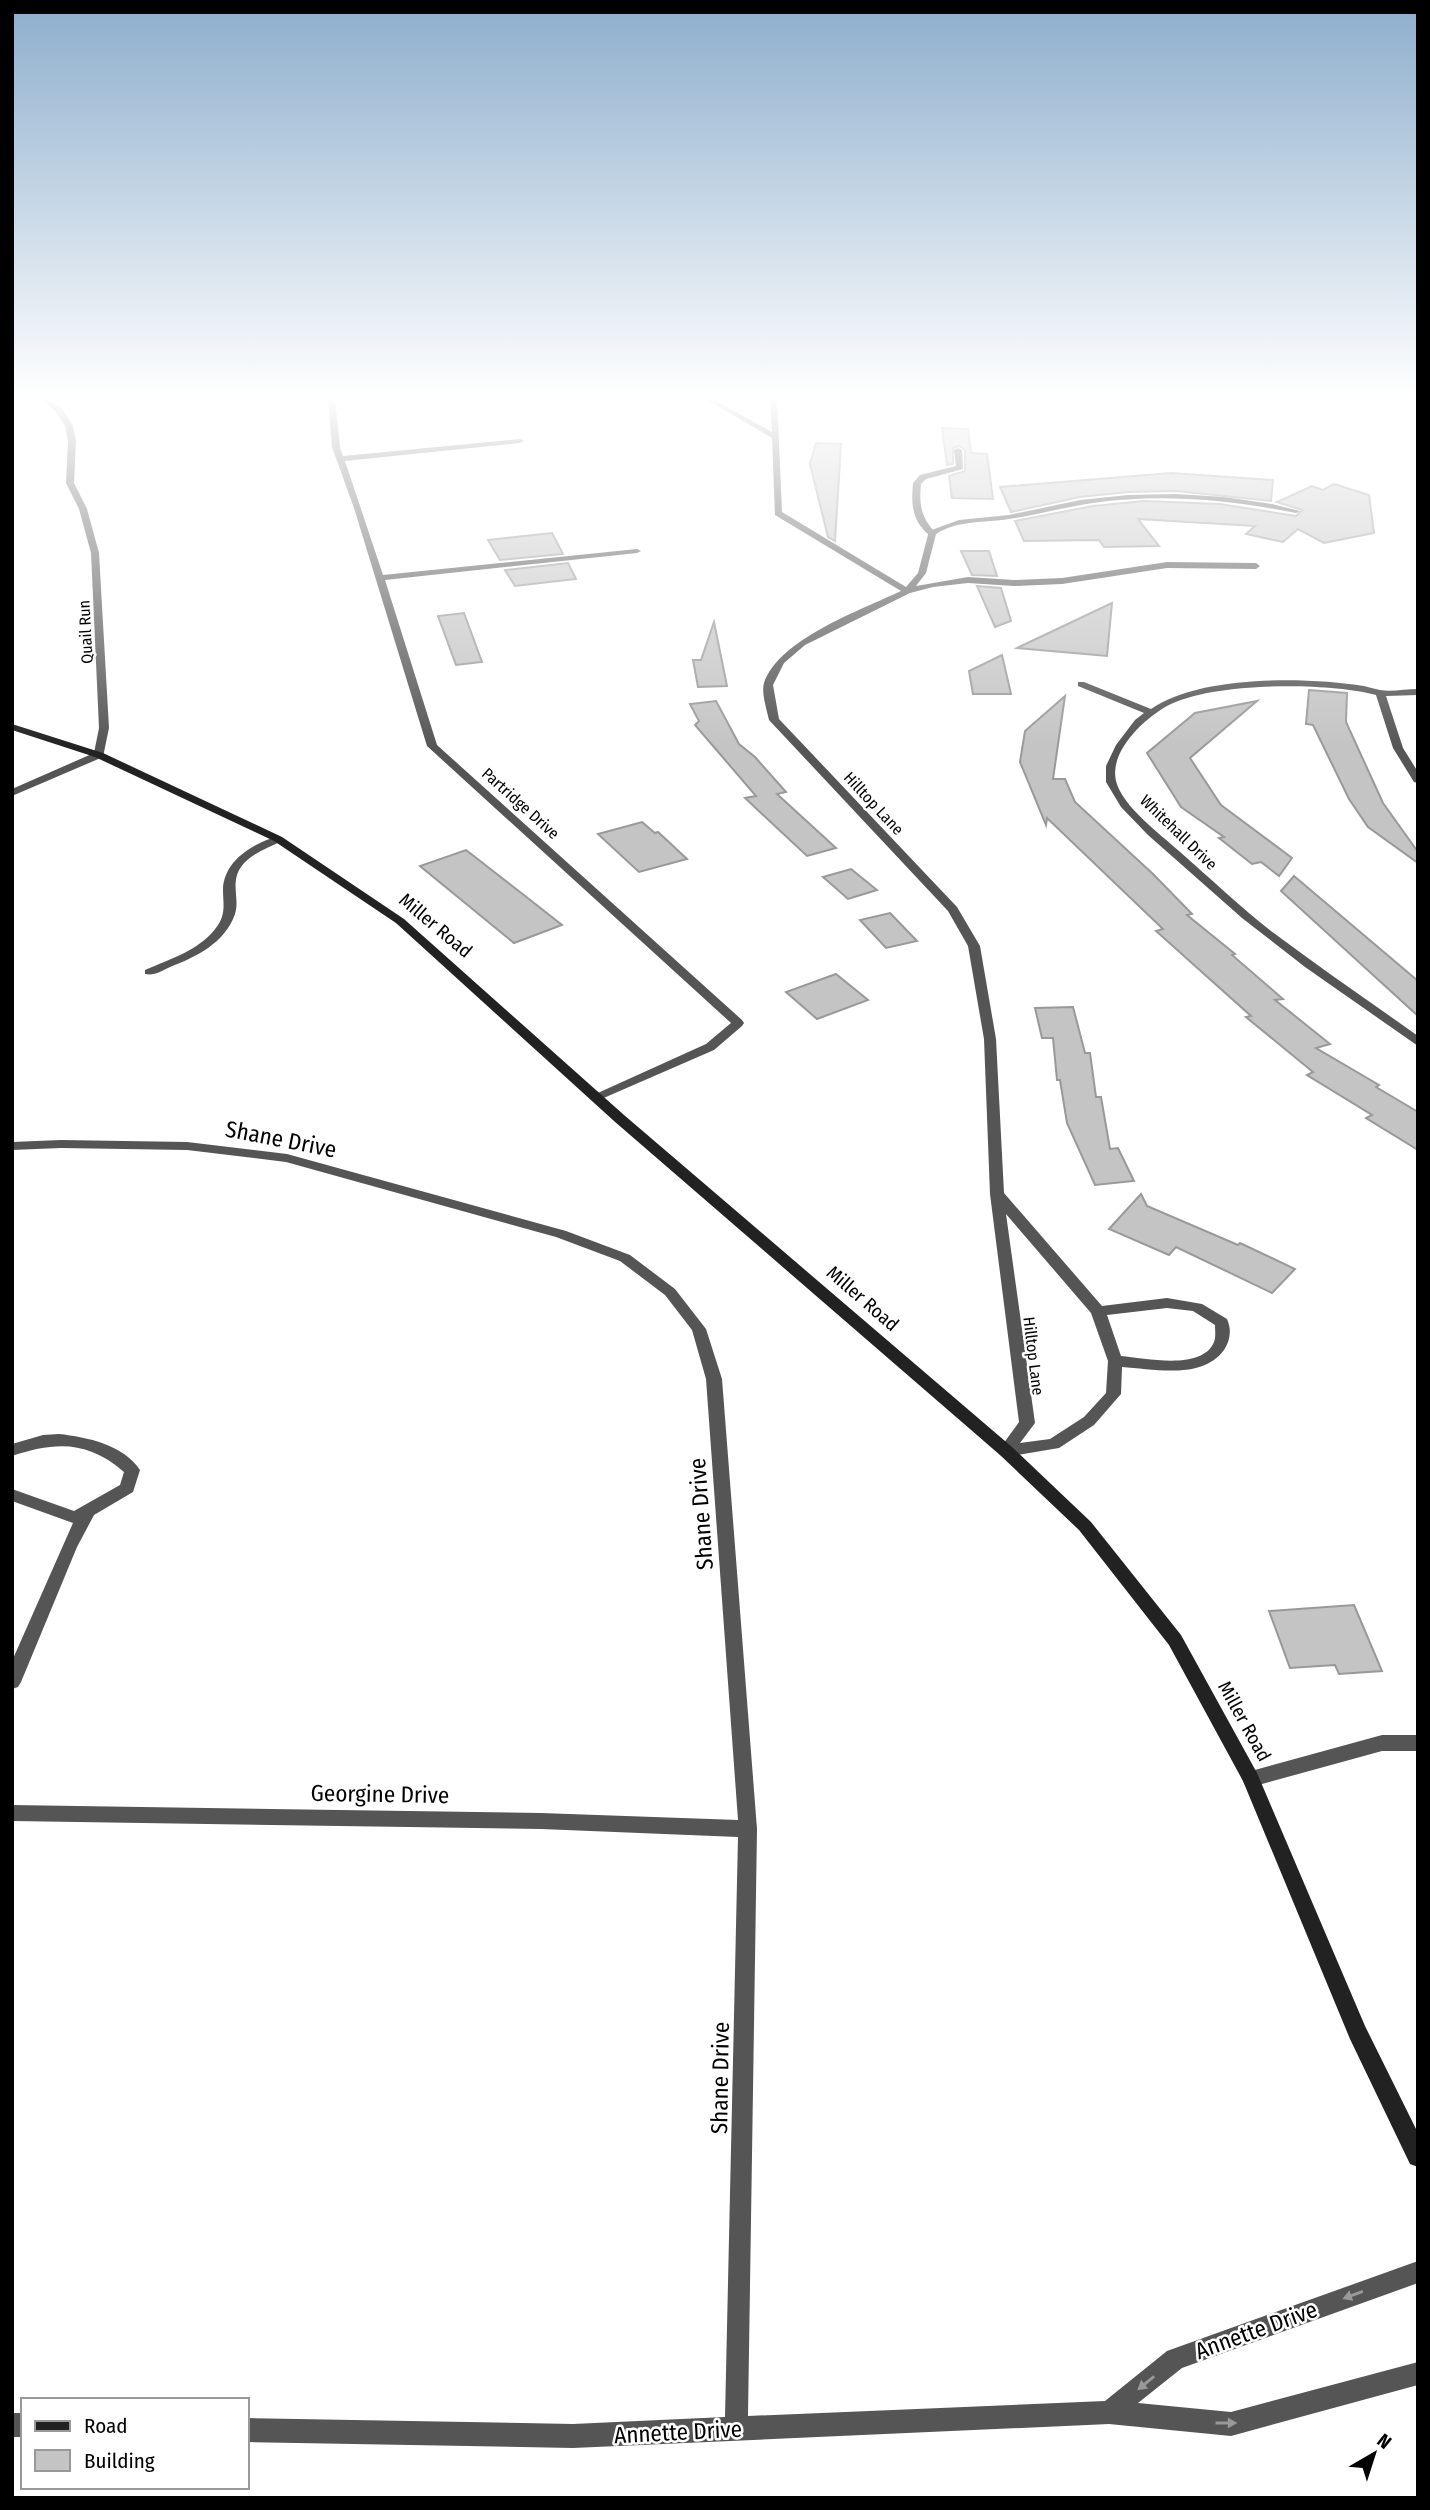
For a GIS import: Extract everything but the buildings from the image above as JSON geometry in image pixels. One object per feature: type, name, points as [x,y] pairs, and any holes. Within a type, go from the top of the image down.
[{"type":"street","name":"Quail Run","points":[[84,514],[95,553],[104,728],[99,755]]},
{"type":"street","name":"Partridge Drive","points":[[359,514],[432,746],[738,1023],[710,1046],[595,1097]]},
{"type":"street","points":[[780,514],[907,591],[922,573],[932,533],[942,526],[1023,514]]},
{"type":"street","points":[[918,514],[922,527],[932,533]]},
{"type":"street","points":[[380,578],[637,551]]},
{"type":"street","name":"Hilltop Lane","points":[[1006,1451],[1027,1423],[997,1194],[990,1039],[975,946],[953,909],[774,720],[768,685],[780,662],[802,643],[907,591],[933,584],[968,580],[1014,583],[1062,580],[1167,565],[1256,566]]},
{"type":"street","points":[[1081,684],[1152,713]]},
{"type":"street","name":"Whitehall Drive","points":[[1418,692],[1380,693],[1364,689],[1258,684],[1209,689],[1170,702],[1127,732],[1111,763],[1111,786],[1143,824],[1246,916],[1418,1042]]},
{"type":"street","points":[[1380,693],[1398,748],[1418,779]]},
{"type":"street","name":"Miller Road","points":[[12,727],[99,755],[278,839],[400,921],[595,1097],[1006,1451],[1085,1526],[1175,1640],[1251,1779],[1357,2032],[1418,2156]]},
{"type":"street","points":[[12,793],[99,755]]},
{"type":"street","points":[[149,972],[184,957],[219,932],[230,911],[229,885],[233,868],[243,857],[278,839]]},
{"type":"street","name":"Shane Drive","points":[[12,1146],[187,1146],[287,1158],[561,1234],[625,1258],[670,1292],[699,1329],[714,1379],[748,1829],[736,2429]]},
{"type":"street","points":[[997,1194],[1098,1311],[1115,1361],[1113,1394],[1089,1421],[1054,1444],[1006,1451]]},
{"type":"street","points":[[1098,1311],[1167,1303],[1196,1307],[1222,1323],[1222,1341],[1210,1358],[1182,1366],[1115,1361]]},
{"type":"street","points":[[12,1450],[28,1442],[50,1438],[79,1442],[122,1459],[132,1470],[127,1488],[75,1518],[12,1494]]},
{"type":"street","points":[[12,1682],[69,1547],[87,1512]]},
{"type":"street","points":[[1251,1779],[1382,1743],[1418,1744]]},
{"type":"street","name":"Georgine Drive","points":[[12,1813],[541,1821],[748,1829]]},
{"type":"street","name":"Annette Drive","points":[[1109,2412],[1175,2359],[1418,2272]]},
{"type":"street","name":"Annette Drive","points":[[248,2430],[573,2436],[1109,2412],[1231,2424],[1418,2373]]}]
